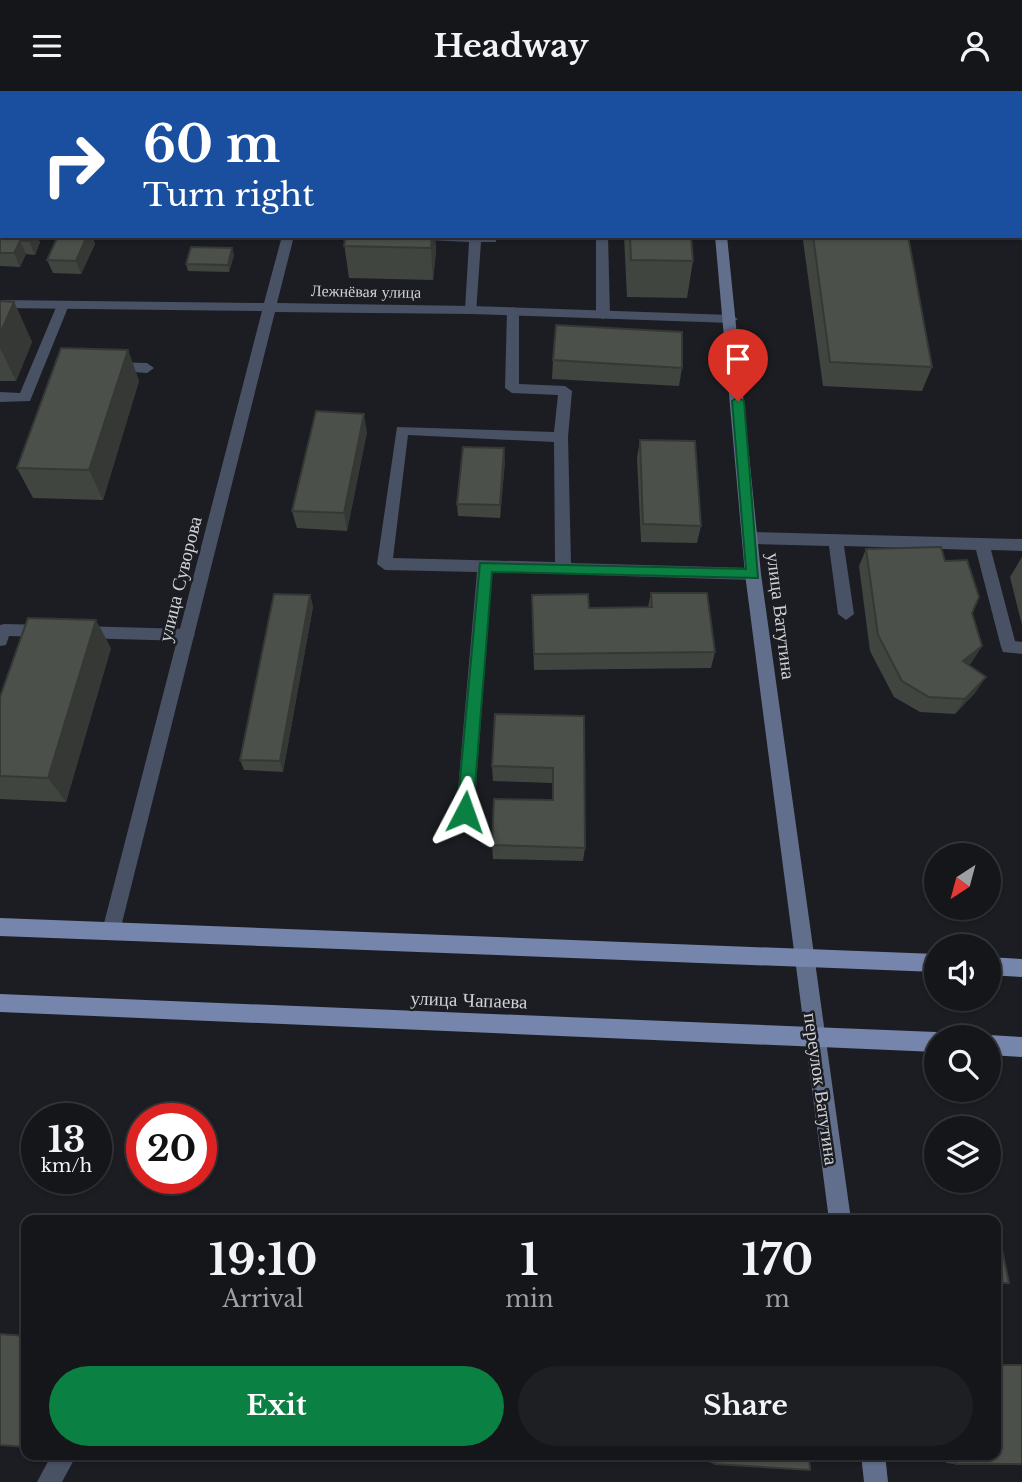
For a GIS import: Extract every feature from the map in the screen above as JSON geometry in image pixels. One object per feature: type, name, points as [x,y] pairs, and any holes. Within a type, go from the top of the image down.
[{"type":"main road","name":"улица Ватутина","points":[[721,238],[753,574],[804,957]]},
{"type":"main road","points":[[0,926],[924,962]]},
{"type":"main road","name":"переулок Ватутина","points":[[804,957],[839,1215]]},
{"type":"main road","points":[[1001,967],[1022,968]]},
{"type":"main road","name":"улица Чапаева","points":[[0,1003],[924,1041]]},
{"type":"main road","points":[[1001,1046],[1022,1047]]},
{"type":"main road","points":[[874,1460],[876,1482]]},
{"type":"street","name":"улица Суворова","points":[[111,931],[273,307],[288,238]]},
{"type":"street","points":[[471,310],[475,238],[492,239]]},
{"type":"street","points":[[602,238],[603,315]]},
{"type":"street","name":"Лежнёвая улица","points":[[0,304],[471,310],[731,319]]},
{"type":"street","points":[[0,397],[25,398],[46,366],[64,305]]},
{"type":"street","points":[[513,311],[512,387],[565,391],[561,437],[563,569]]},
{"type":"street","points":[[93,367],[147,367]]},
{"type":"street","points":[[561,437],[402,430],[385,564],[753,574]]},
{"type":"street","points":[[750,538],[1022,545]]},
{"type":"street","points":[[836,540],[846,614]]},
{"type":"street","points":[[982,544],[1009,647],[1022,648]]},
{"type":"street","points":[[465,812],[485,566]]},
{"type":"street","points":[[0,640],[4,629],[187,635]]},
{"type":"street","points":[[49,1482],[62,1460]]},
{"type":"building","points":[[0,238],[30,238],[29,241],[20,241],[14,253],[0,253]]},
{"type":"building","points":[[57,238],[86,238],[76,261],[47,260]]},
{"type":"building","points":[[346,238],[432,238],[431,248],[344,246]]},
{"type":"building","points":[[630,238],[691,238],[693,261],[631,260]]},
{"type":"building","points":[[813,238],[908,238],[932,367],[830,362]]},
{"type":"building","points":[[191,247],[232,248],[228,265],[186,264]]},
{"type":"building","points":[[0,301],[14,302],[0,334]]},
{"type":"building","points":[[556,325],[682,332],[682,368],[553,360]]},
{"type":"building","points":[[61,348],[128,350],[89,470],[17,468]]},
{"type":"building","points":[[316,411],[364,414],[344,513],[292,511]]},
{"type":"building","points":[[640,440],[695,441],[701,526],[643,524]]},
{"type":"building","points":[[463,447],[504,448],[500,505],[457,504]]},
{"type":"building","points":[[941,547],[945,561],[967,560],[979,597],[972,613],[982,646],[963,661],[986,677],[965,699],[929,697],[902,681],[878,635],[866,549]]},
{"type":"building","points":[[651,593],[707,593],[715,652],[534,654],[532,595],[588,594],[589,608],[652,607]]},
{"type":"building","points":[[274,594],[310,595],[280,761],[240,760]]},
{"type":"building","points":[[28,618],[96,620],[48,778],[0,776],[0,697]]},
{"type":"building","points":[[495,714],[584,716],[585,848],[492,845],[494,799],[553,800],[553,768],[492,766]]},
{"type":"building","points":[[1001,1245],[1009,1283],[1001,1283]]},
{"type":"building","points":[[0,1334],[21,1336],[21,1447],[0,1445]]},
{"type":"building","points":[[1001,1365],[1022,1365],[1022,1464],[956,1464],[955,1460],[1001,1460]]},
{"type":"building","points":[[715,1460],[809,1460],[810,1470],[715,1464]]},
{"type":"route","points":[[465,812],[485,566],[753,574],[738,401]]}]
